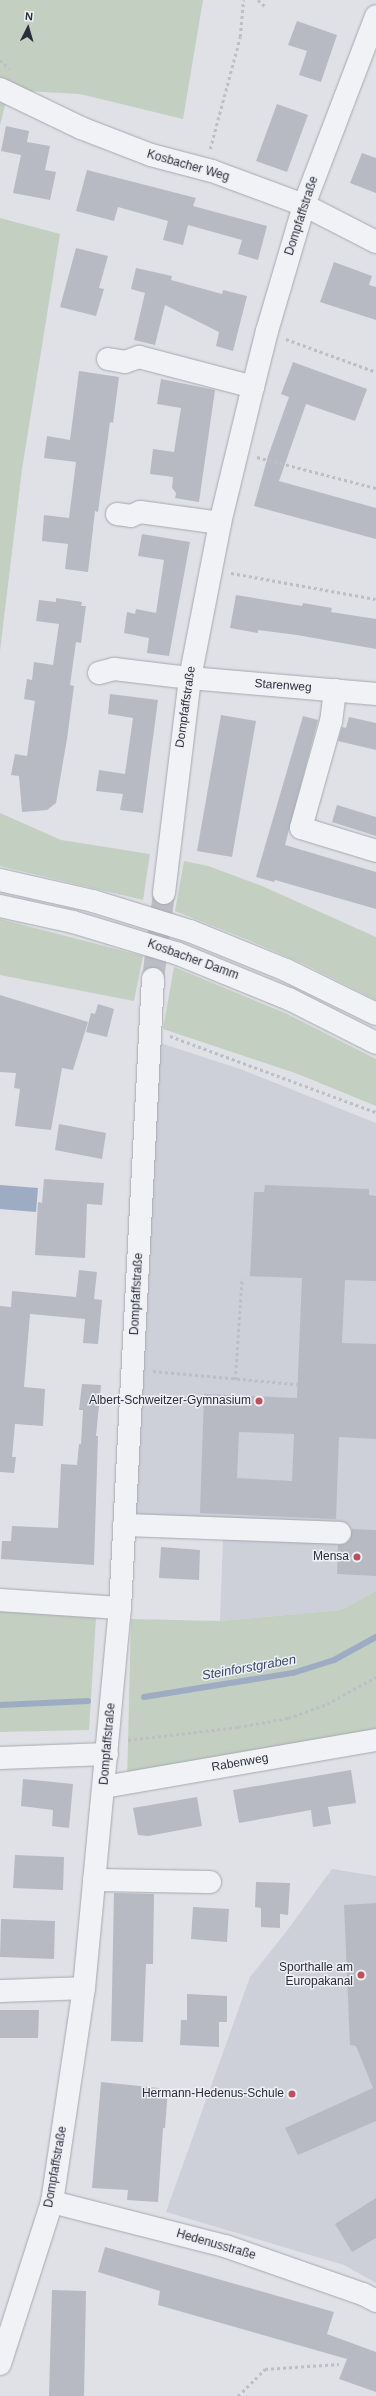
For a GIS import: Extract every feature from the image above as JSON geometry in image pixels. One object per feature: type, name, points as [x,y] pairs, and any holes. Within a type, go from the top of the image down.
[{"type":"street","name":"Dompfaffstraße","points":[[164,893],[190,678],[220,523],[237,452],[267,331],[304,205],[370,52],[376,16]]},
{"type":"street","name":"Kosbacher Weg","points":[[0,89],[95,134],[151,155],[212,171],[304,205],[376,242]]},
{"type":"street","points":[[108,359],[125,362],[139,357],[253,387]]},
{"type":"street","points":[[116,514],[131,516],[140,512],[220,523]]},
{"type":"street","name":"Starenweg","points":[[99,673],[114,669],[190,678],[376,694]]},
{"type":"street","points":[[335,690],[331,721],[301,828],[376,851]]},
{"type":"street","name":"Kosbacher Damm","points":[[0,880],[93,901],[190,931],[286,970],[376,1014]]},
{"type":"street","name":"Kosbacher Damm","points":[[0,906],[73,922],[176,953],[289,999],[376,1043]]},
{"type":"street","name":"Dompfaffstraße","points":[[0,2364],[6,2326],[52,2202],[84,1988],[120,1608],[153,979]]},
{"type":"street","points":[[124,1525],[340,1532]]},
{"type":"street","points":[[0,1600],[120,1608]]},
{"type":"street","name":"Rabenweg","points":[[104,1787],[376,1740]]},
{"type":"street","points":[[0,1758],[108,1747]]},
{"type":"street","points":[[94,1880],[210,1882]]},
{"type":"street","points":[[0,1991],[84,1988]]},
{"type":"street","name":"Hedenusstraße","points":[[52,2202],[225,2246],[363,2294],[376,2301]]},
{"type":"path","points":[[212,171],[210,149],[240,37],[243,0]]},
{"type":"path","points":[[258,0],[266,7]]},
{"type":"path","points":[[267,331],[376,372]]},
{"type":"path","points":[[237,452],[376,488]]},
{"type":"path","points":[[211,570],[376,599]]},
{"type":"path","points":[[151,1029],[376,1112]]},
{"type":"path","points":[[235,1380],[242,1278]]},
{"type":"path","points":[[133,1369],[235,1380],[297,1384]]},
{"type":"path","points":[[108,1747],[145,1739],[288,1718],[327,1704],[376,1677],[376,1683]]},
{"type":"path","points":[[238,2396],[265,2369],[339,2364]]},
{"type":"shaded area","name":"Albert-Schweitzer-Gymnasium","points":[[160,1043],[240,1069],[376,1123],[376,1591],[341,1610],[220,1621],[223,1538],[135,1534]]},
{"type":"shaded area","name":"Hermann-Hedenus-Schule","points":[[332,1869],[376,1876],[376,2283],[344,2265],[166,2212],[250,1977],[286,1932]]},
{"type":"green space","points":[[0,0],[203,0],[183,119],[80,94],[9,90],[0,125]]},
{"type":"green space","points":[[0,218],[60,234],[22,469],[0,651]]},
{"type":"green space","points":[[0,813],[61,840],[150,854],[143,900],[0,866]]},
{"type":"green space","points":[[184,861],[208,866],[262,886],[376,937],[376,1000],[304,964],[175,911]]},
{"type":"green space","points":[[0,919],[143,956],[134,1001],[0,975]]},
{"type":"green space","points":[[174,967],[285,1013],[376,1059],[376,1106],[298,1074],[163,1029]]},
{"type":"green space","points":[[376,1591],[376,1740],[127,1783],[131,1619],[220,1621],[341,1610]]},
{"type":"green space","points":[[0,1610],[96,1618],[89,1730],[0,1732]]},
{"type":"water","points":[[0,1185],[38,1188],[36,1212],[0,1209]]},
{"type":"building","points":[[297,21],[337,35],[321,82],[299,75],[307,51],[288,45]]},
{"type":"building","points":[[277,104],[308,115],[287,172],[256,161]]},
{"type":"building","points":[[6,126],[29,131],[27,142],[50,146],[45,170],[56,172],[50,200],[13,193],[21,155],[1,151]]},
{"type":"building","points":[[362,153],[376,158],[376,193],[350,183]]},
{"type":"building","points":[[87,170],[196,198],[193,206],[267,226],[258,260],[238,254],[242,240],[188,225],[183,245],[163,240],[168,221],[118,207],[114,221],[76,211]]},
{"type":"building","points":[[76,248],[108,256],[99,288],[104,289],[96,316],[60,307]]},
{"type":"building","points":[[334,262],[372,276],[369,285],[376,287],[376,320],[320,302]]},
{"type":"building","points":[[136,268],[172,276],[171,280],[222,294],[223,290],[247,296],[233,351],[216,346],[219,332],[165,305],[155,345],[134,340],[145,293],[131,289]]},
{"type":"building","points":[[293,362],[367,389],[355,421],[306,404],[279,481],[376,508],[376,539],[254,506],[268,456],[289,397],[281,394]]},
{"type":"building","points":[[79,371],[119,377],[113,423],[110,422],[98,512],[95,511],[88,572],[65,569],[68,544],[42,541],[44,515],[69,518],[76,462],[44,458],[47,436],[70,440]]},
{"type":"building","points":[[161,379],[215,390],[199,502],[175,498],[176,493],[172,488],[173,477],[150,474],[153,449],[174,452],[181,408],[157,404]]},
{"type":"building","points":[[142,534],[190,542],[169,656],[147,653],[149,638],[124,633],[127,612],[135,614],[136,609],[156,613],[164,560],[138,556]]},
{"type":"building","points":[[236,595],[302,606],[303,603],[332,608],[331,612],[376,619],[376,649],[297,635],[258,630],[258,633],[230,628]]},
{"type":"building","points":[[56,598],[82,602],[81,606],[86,606],[81,643],[76,642],[70,685],[74,686],[67,739],[56,803],[47,810],[22,812],[19,776],[11,775],[15,754],[27,756],[35,701],[24,699],[27,679],[32,680],[34,662],[53,665],[59,624],[36,621],[39,600],[56,602]]},
{"type":"building","points":[[110,694],[158,700],[143,813],[120,810],[123,794],[96,791],[99,770],[125,774],[133,718],[108,714]]},
{"type":"building","points":[[221,715],[256,721],[232,857],[197,851]]},
{"type":"building","points":[[303,716],[318,720],[285,845],[376,872],[376,909],[275,880],[274,882],[256,877]]},
{"type":"building","points":[[349,717],[376,723],[376,750],[338,741],[342,727],[346,728]]},
{"type":"building","points":[[337,805],[376,817],[376,836],[332,822]]},
{"type":"building","points":[[0,995],[88,1022],[73,1070],[62,1068],[51,1130],[15,1126],[20,1089],[14,1088],[16,1073],[0,1072]]},
{"type":"building","points":[[98,1004],[114,1009],[107,1037],[86,1032],[91,1013],[95,1014]]},
{"type":"building","points":[[59,1124],[106,1133],[102,1159],[55,1150]]},
{"type":"building","points":[[44,1179],[104,1183],[102,1205],[87,1204],[85,1258],[35,1255],[38,1202],[42,1203]]},
{"type":"building","points":[[265,1185],[369,1189],[369,1195],[376,1196],[376,1281],[345,1280],[342,1343],[376,1344],[376,1439],[339,1437],[336,1519],[200,1513],[204,1394],[297,1398],[302,1278],[250,1276],[254,1192],[264,1192]],"holes":[[[239,1432],[294,1434],[292,1481],[237,1478]]]},
{"type":"building","points":[[79,1270],[97,1272],[94,1299],[102,1300],[98,1344],[83,1343],[85,1319],[30,1314],[24,1387],[45,1389],[43,1426],[15,1424],[12,1457],[16,1457],[14,1473],[0,1472],[0,1306],[11,1307],[12,1291],[76,1297]]},
{"type":"building","points":[[82,1384],[101,1385],[96,1436],[98,1436],[94,1565],[1,1559],[2,1541],[11,1541],[12,1526],[58,1528],[61,1464],[77,1465],[79,1444],[81,1444],[83,1410],[79,1410]]},
{"type":"building","name":"Mensa","points":[[352,1529],[376,1530],[376,1576],[337,1574],[338,1545],[345,1544],[350,1540]]},
{"type":"building","points":[[161,1547],[200,1550],[199,1580],[159,1578]]},
{"type":"building","points":[[351,1770],[356,1803],[328,1807],[331,1824],[313,1827],[311,1810],[239,1823],[233,1790]]},
{"type":"building","points":[[23,1779],[73,1784],[69,1828],[52,1826],[53,1810],[21,1806]]},
{"type":"building","points":[[197,1797],[202,1826],[148,1836],[138,1835],[133,1808]]},
{"type":"building","points":[[15,1855],[64,1857],[63,1890],[13,1888]]},
{"type":"building","points":[[256,1882],[290,1883],[288,1915],[280,1914],[280,1928],[261,1927],[261,1908],[255,1907]]},
{"type":"building","points":[[114,1893],[154,1894],[153,1964],[146,1964],[143,2042],[111,2041]]},
{"type":"building","name":"Sporthalle am Europakanal","points":[[376,1903],[376,2121],[298,2155],[285,2128],[373,2088],[356,2046],[350,2045],[344,1905]]},
{"type":"building","points":[[193,1907],[229,1909],[227,1942],[191,1939]]},
{"type":"building","points":[[1,1919],[55,1921],[54,1959],[0,1957]]},
{"type":"building","points":[[187,1994],[227,1996],[227,2022],[219,2022],[219,2047],[180,2045],[181,2020],[187,2020]]},
{"type":"building","points":[[0,2010],[39,2010],[38,2038],[0,2038]]},
{"type":"building","points":[[101,2082],[168,2089],[165,2128],[163,2128],[158,2202],[127,2200],[128,2190],[92,2188]]},
{"type":"building","points":[[376,2198],[376,2238],[352,2252],[335,2224]]},
{"type":"building","points":[[105,2247],[334,2312],[327,2334],[376,2352],[376,2392],[339,2379],[347,2359],[158,2305],[160,2291],[98,2272]]},
{"type":"building","points":[[52,2290],[86,2291],[84,2396],[49,2396]]},
{"type":"waterway","name":"Steinforstgraben","points":[[144,1697],[293,1673],[334,1660],[376,1637]]},
{"type":"waterway","name":"Steinforstgraben","points":[[0,1705],[88,1701]]},
{"type":"tunnel","points":[[153,979],[164,893]]},
{"type":"place","name":"Albert-Schweitzer-Gymnasium","points":[[259,1401]]},
{"type":"place","name":"Mensa","points":[[357,1557]]},
{"type":"place","name":"Sporthalle am Europakanal","points":[[361,1975]]},
{"type":"place","name":"Hermann-Hedenus-Schule","points":[[292,2094]]}]
